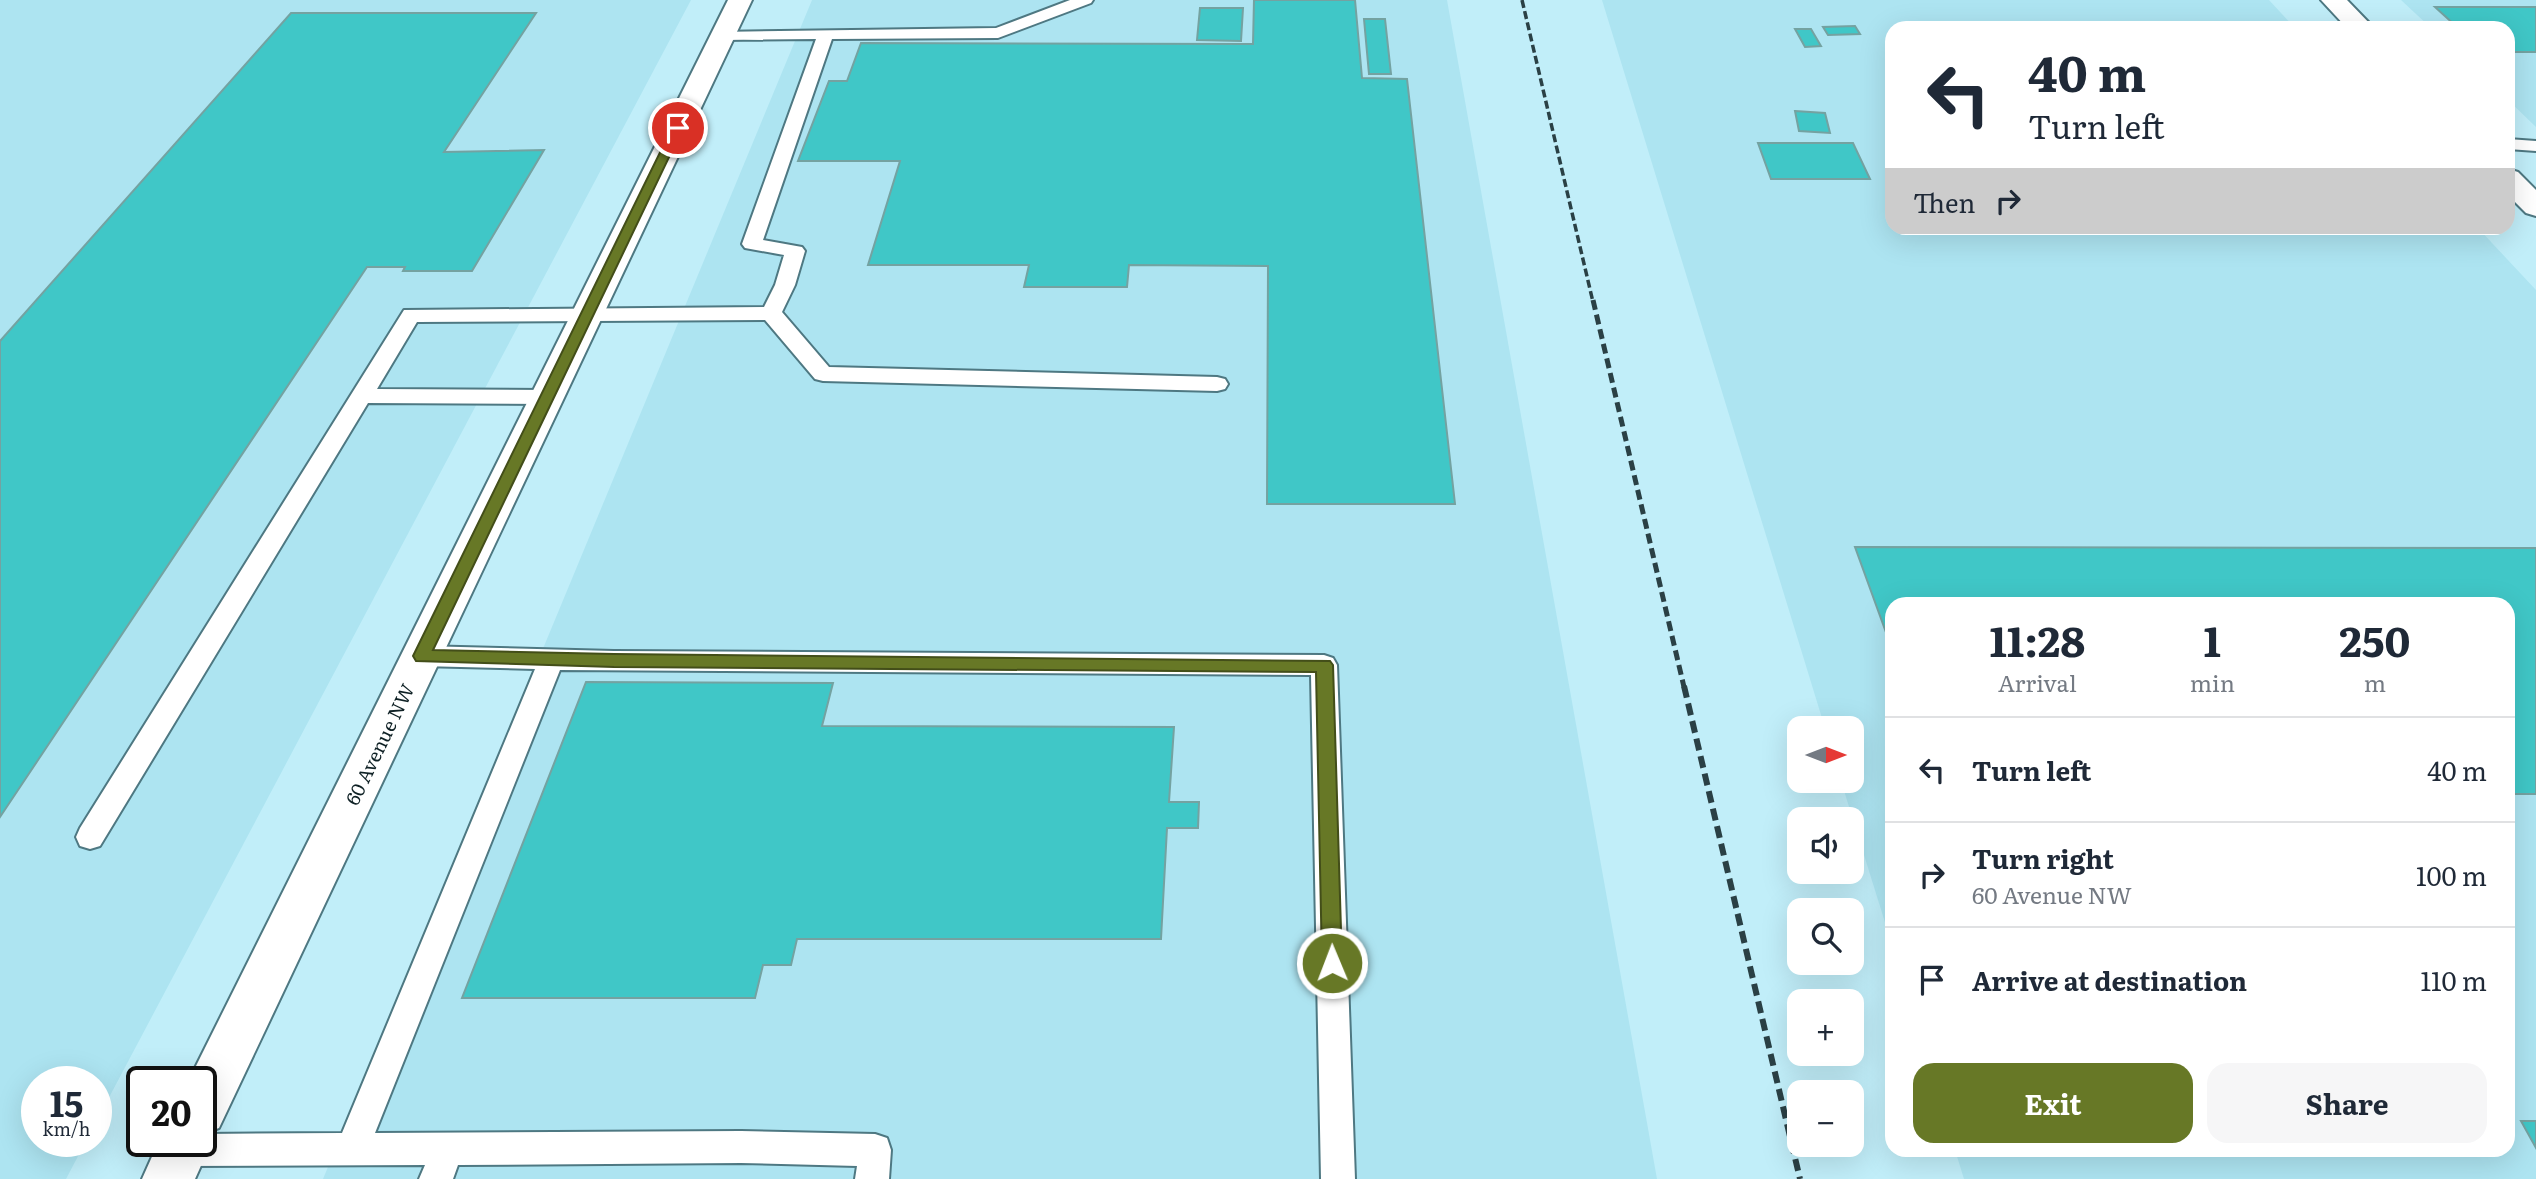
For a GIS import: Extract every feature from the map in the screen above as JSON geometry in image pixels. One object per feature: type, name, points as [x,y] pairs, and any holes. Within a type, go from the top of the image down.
[{"type":"street","name":"60 Avenue NW","points":[[217,1077],[740,0]]},
{"type":"street","points":[[2333,0],[2354,21]]},
{"type":"street","points":[[2515,185],[2536,207]]},
{"type":"lane","points":[[723,35],[998,33],[1085,0]]},
{"type":"lane","points":[[771,313],[785,285],[795,251],[752,244],[826,34]]},
{"type":"lane","points":[[2515,144],[2536,146]]},
{"type":"lane","points":[[90,837],[411,315],[771,313],[823,374],[1217,384]]},
{"type":"lane","points":[[361,396],[547,397]]},
{"type":"lane","points":[[421,656],[1324,665],[1338,1179]]},
{"type":"lane","points":[[352,1149],[552,659]]},
{"type":"lane","points":[[217,1146],[352,1149],[441,1164],[876,1150],[872,1179]]},
{"type":"shaded area","points":[[0,0],[691,0],[112,1092],[112,1066],[21,1066],[21,1157],[78,1157],[66,1179],[0,1179]]},
{"type":"shaded area","points":[[812,0],[1447,0],[1657,1179],[323,1179]]},
{"type":"shaded area","points":[[1602,0],[2269,0],[2288,21],[1885,21],[1885,235],[2485,235],[2536,290],[2536,1179],[1964,1179],[1957,1157],[2515,1157],[2515,597],[1885,597],[1885,922],[1864,855],[1864,807],[1849,807],[1845,793],[1864,793],[1864,716],[1821,716]]},
{"type":"shaded area","points":[[2401,0],[2536,0],[2536,127],[2515,107],[2515,21],[2424,21]]},
{"type":"building","points":[[1254,0],[1355,0],[1362,78],[1407,79],[1455,504],[1267,504],[1268,266],[1129,265],[1127,287],[1024,287],[1029,265],[868,265],[900,161],[798,161],[829,81],[847,81],[861,43],[1253,44]]},
{"type":"building","points":[[2435,7],[2536,7],[2536,52],[2515,52],[2515,21],[2450,21]]},
{"type":"building","points":[[1200,8],[1243,8],[1241,41],[1197,40]]},
{"type":"building","points":[[291,13],[536,13],[444,152],[544,150],[472,271],[403,271],[405,267],[367,267],[0,817],[0,341]]},
{"type":"building","points":[[1364,19],[1385,19],[1391,74],[1369,74]]},
{"type":"building","points":[[1855,26],[1860,34],[1828,35],[1823,27]]},
{"type":"building","points":[[1795,29],[1811,29],[1821,46],[1805,47]]},
{"type":"building","points":[[1795,111],[1825,113],[1830,133],[1799,131]]},
{"type":"building","points":[[1758,143],[1853,143],[1870,179],[1771,179]]},
{"type":"building","points":[[1855,547],[2536,548],[2536,794],[2515,794],[2515,597],[1885,597],[1885,630]]},
{"type":"building","points":[[586,682],[833,683],[822,726],[1174,727],[1169,802],[1199,802],[1198,828],[1167,828],[1161,939],[797,939],[791,965],[763,965],[755,998],[462,998]]},
{"type":"building","points":[[2521,1121],[2536,1121],[2536,1148]]},
{"type":"railway","points":[[1522,0],[1593,302]]},
{"type":"railway","points":[[1593,300],[1684,687]]},
{"type":"railway","points":[[1684,686],[1800,1179]]},
{"type":"route","points":[[678,128],[421,656],[614,661],[1324,665],[1332,963]]}]
